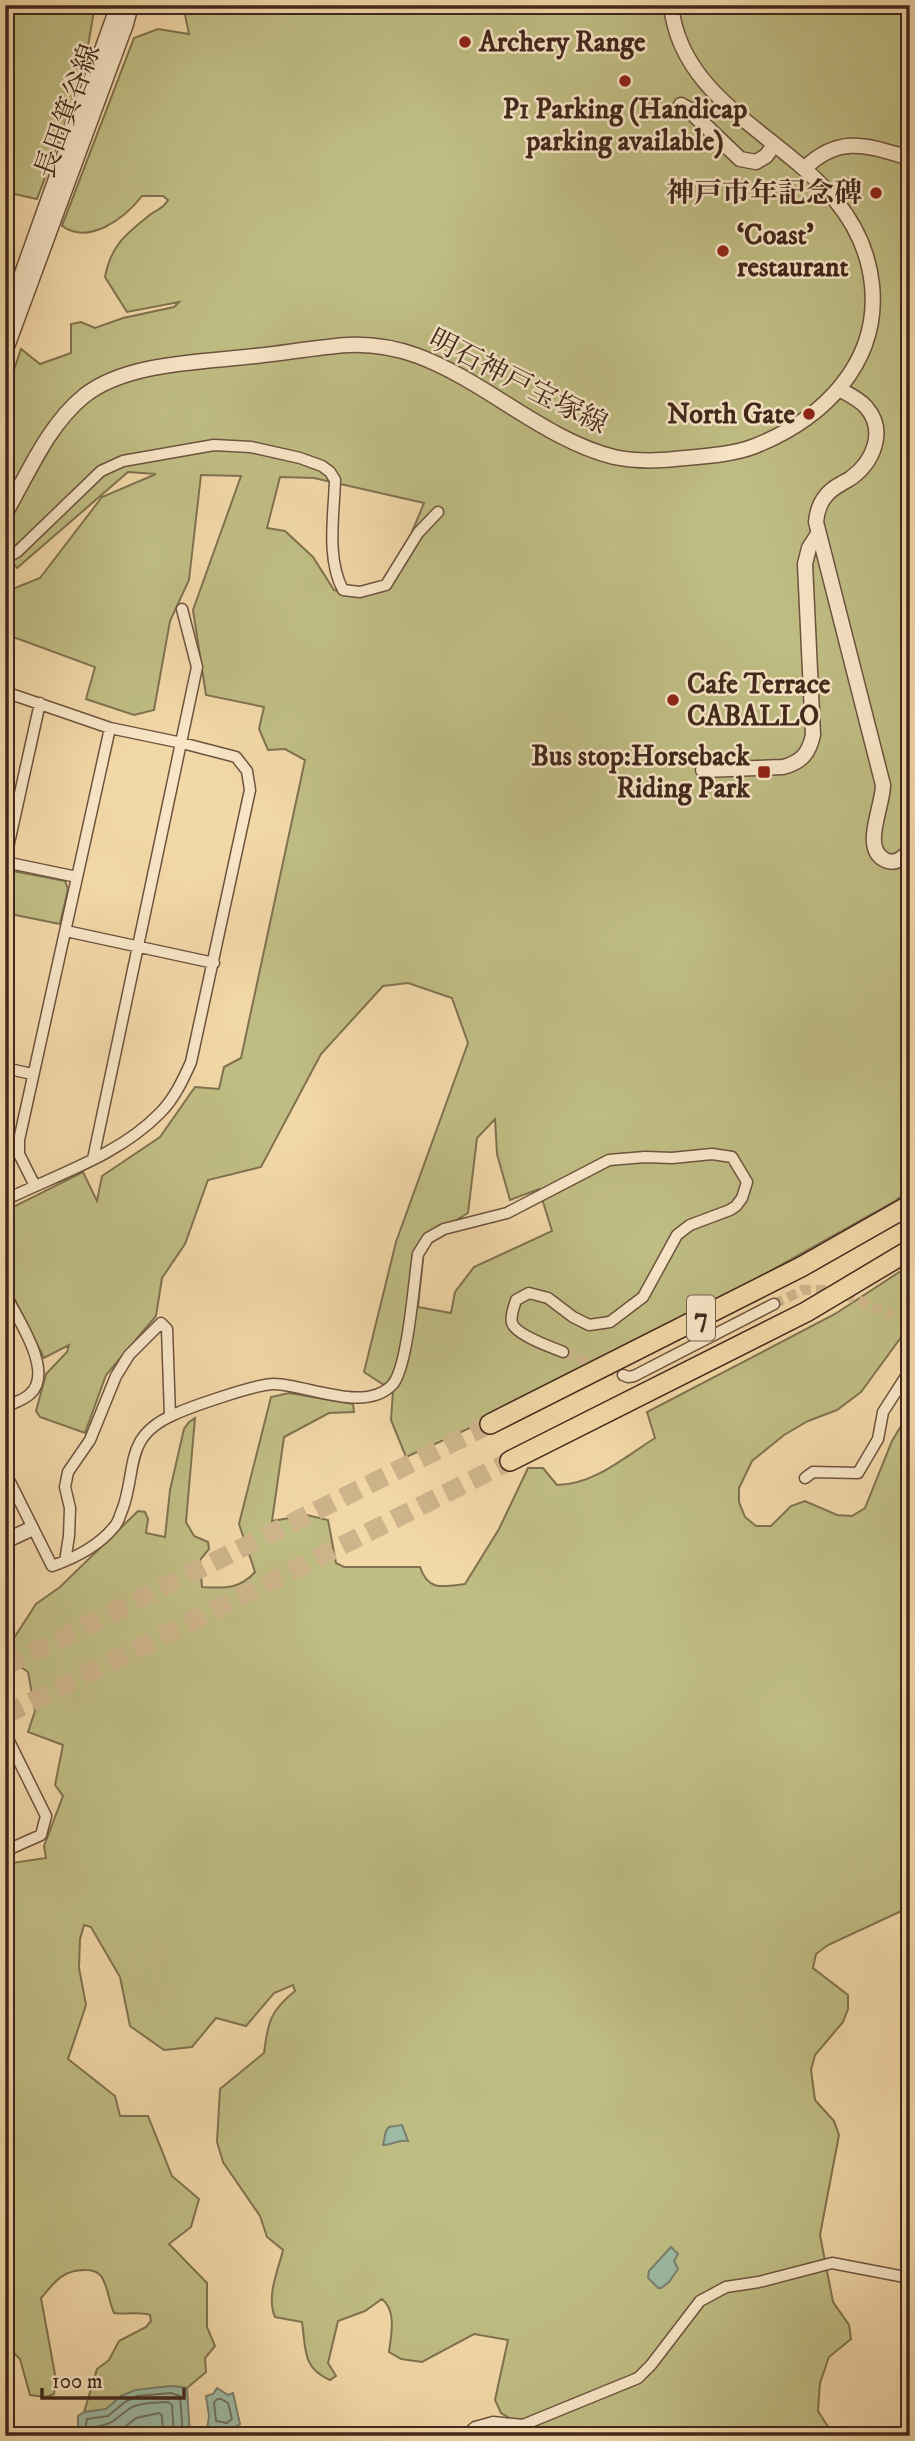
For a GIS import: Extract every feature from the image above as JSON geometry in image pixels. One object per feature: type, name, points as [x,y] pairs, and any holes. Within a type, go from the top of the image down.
[{"type":"highway","name":"7","points":[[490,1424],[819,1258],[910,1205]]},
{"type":"highway","name":"7","points":[[510,1461],[786,1322],[910,1250]]},
{"type":"street","name":"長田箕谷線","points":[[5,321],[118,5]]},
{"type":"street","name":"長田箕谷線","points":[[5,352],[131,5]]},
{"type":"street","name":"明石神戸宝塚線","points":[[5,514],[65,414],[86,394],[110,381],[140,371],[349,345],[398,350],[447,369],[586,447],[614,457],[640,461],[697,457],[752,447],[786,431],[822,406],[846,382],[868,338],[872,314],[872,286],[866,252],[855,225],[823,185],[710,89],[690,64],[679,41],[671,5]]},
{"type":"street","points":[[681,105],[740,159],[756,162],[766,156],[774,145]]},
{"type":"street","points":[[805,168],[830,148],[859,144],[910,158]]},
{"type":"street","points":[[839,389],[856,399],[873,417],[876,434],[874,451],[868,462],[823,498],[816,522],[883,785],[872,842],[876,852],[883,859],[892,862],[900,860],[910,850]]},
{"type":"street","points":[[5,559],[18,552],[90,480],[113,464],[214,445],[251,447],[300,458],[330,471],[335,480],[334,561],[337,578],[343,590],[360,592],[386,585],[418,533],[438,512]]},
{"type":"street","points":[[703,770],[783,767],[804,757],[810,748],[813,735],[805,564],[809,548],[818,534]]},
{"type":"street","points":[[93,1159],[197,667],[183,609]]},
{"type":"street","points":[[5,692],[110,728],[236,757],[247,771],[250,790],[191,1062],[180,1084],[162,1111],[129,1140],[5,1200]]},
{"type":"street","points":[[40,704],[5,862],[77,877]]},
{"type":"street","points":[[35,1186],[19,1154],[19,1140],[110,728]]},
{"type":"street","points":[[66,931],[214,963]]},
{"type":"street","points":[[5,1069],[32,1074]]},
{"type":"street","points":[[5,1472],[31,1529],[52,1566],[65,1561],[92,1548],[116,1525],[126,1499],[132,1459],[144,1434],[170,1416],[194,1406],[273,1384],[354,1398],[376,1396],[393,1383],[402,1362],[418,1254],[428,1238],[444,1229],[507,1213],[609,1160],[712,1154],[732,1157],[747,1182],[736,1206],[690,1225],[677,1235],[643,1297],[610,1322],[589,1325],[573,1317],[548,1298],[530,1293],[519,1297],[513,1310],[514,1328],[563,1352]]},
{"type":"street","points":[[5,1294],[38,1361],[40,1378],[30,1394],[5,1407]]},
{"type":"street","points":[[623,1375],[634,1376],[774,1304]]},
{"type":"street","points":[[65,1561],[70,1508],[65,1487],[68,1472],[90,1440],[116,1376],[129,1355],[161,1323],[167,1329],[170,1416]]},
{"type":"street","points":[[805,1478],[813,1472],[858,1473],[878,1440],[883,1412],[910,1370]]},
{"type":"street","points":[[5,1541],[31,1529]]},
{"type":"street","points":[[5,1851],[41,1835],[46,1816],[6,1738]]},
{"type":"street","points":[[466,2436],[475,2427],[492,2421],[523,2425],[638,2378],[700,2301],[726,2287],[759,2282],[832,2263],[910,2278]]},
{"type":"shaded area","points":[[5,5],[95,5],[83,75],[37,199],[5,192]]},
{"type":"shaded area","points":[[183,5],[910,5],[910,1190],[775,1269],[654,1335],[531,1398],[406,1457],[391,1420],[393,1391],[364,1372],[396,1242],[468,1043],[452,998],[408,983],[383,986],[321,1054],[261,1167],[208,1180],[185,1244],[162,1278],[156,1316],[106,1375],[85,1433],[40,1417],[36,1411],[46,1374],[67,1352],[69,1345],[44,1358],[5,1280],[5,1211],[83,1172],[97,1201],[102,1176],[160,1137],[195,1087],[219,1089],[224,1067],[241,1058],[305,760],[285,749],[268,750],[259,729],[264,707],[206,695],[193,610],[241,476],[201,475],[189,580],[170,621],[154,710],[134,715],[86,699],[95,667],[5,634],[5,592],[40,578],[102,497],[156,474],[128,472],[17,568],[5,553],[5,397],[21,349],[40,364],[71,353],[71,324],[81,322],[95,328],[123,318],[174,307],[179,302],[127,312],[105,277],[111,256],[121,241],[165,205],[168,200],[163,196],[142,196],[116,221],[94,231],[83,233],[62,226],[134,38],[158,29],[189,34]],"holes":[[[280,477],[314,478],[424,503],[404,551],[381,583],[363,595],[334,590],[313,557],[285,531],[267,528]],[[495,1119],[497,1154],[510,1200],[539,1189],[552,1231],[474,1267],[455,1292],[451,1313],[418,1307],[425,1239],[468,1213],[477,1138]]]},
{"type":"shaded area","points":[[13,871],[65,881],[68,889],[60,924],[5,913],[8,874]]},
{"type":"shaded area","points":[[910,1265],[910,1325],[861,1392],[837,1410],[808,1421],[784,1435],[752,1461],[739,1488],[739,1502],[745,1517],[756,1526],[771,1526],[791,1506],[805,1501],[837,1515],[852,1516],[865,1508],[892,1441],[910,1411],[910,1907],[828,1945],[816,1954],[813,1968],[848,1995],[848,2009],[843,2022],[815,2055],[811,2070],[815,2100],[834,2121],[839,2135],[820,2235],[833,2302],[849,2325],[851,2339],[829,2357],[820,2383],[818,2411],[834,2436],[612,2436],[559,2428],[531,2431],[501,2413],[495,2400],[508,2340],[474,2334],[422,2362],[401,2359],[389,2352],[391,2317],[387,2304],[382,2299],[365,2311],[338,2321],[328,2363],[336,2376],[330,2380],[321,2375],[314,2370],[307,2357],[302,2322],[275,2317],[272,2292],[283,2250],[267,2237],[260,2216],[223,2162],[217,2142],[220,2089],[264,2053],[272,2018],[280,2005],[295,1991],[293,1985],[274,1993],[246,2026],[216,2018],[192,2047],[164,2050],[130,2026],[120,1977],[91,1927],[84,1925],[80,1939],[79,1968],[86,2005],[68,2059],[115,2096],[120,2116],[148,2116],[172,2176],[199,2199],[191,2227],[169,2244],[207,2283],[207,2327],[215,2346],[205,2358],[206,2372],[187,2388],[171,2386],[121,2396],[106,2410],[84,2412],[97,2369],[109,2360],[119,2341],[146,2327],[151,2321],[150,2315],[146,2314],[114,2313],[101,2276],[94,2271],[78,2270],[65,2274],[41,2298],[56,2380],[54,2394],[46,2397],[30,2395],[20,2359],[10,2349],[5,2350],[5,1864],[46,1858],[44,1846],[63,1796],[55,1785],[63,1745],[28,1732],[35,1711],[28,1672],[5,1656],[5,1652],[36,1604],[60,1587],[138,1511],[145,1512],[148,1519],[146,1533],[165,1537],[170,1490],[184,1429],[195,1418],[186,1522],[194,1536],[208,1542],[209,1549],[200,1560],[202,1587],[231,1587],[249,1578],[255,1572],[239,1524],[271,1397],[289,1393],[353,1404],[354,1412],[329,1413],[284,1437],[272,1521],[307,1515],[328,1520],[336,1563],[344,1567],[420,1567],[427,1580],[437,1586],[465,1584],[499,1529],[528,1468],[543,1468],[557,1485],[583,1480],[608,1469],[655,1438],[647,1412],[835,1314]]},
{"type":"water","points":[[402,2125],[408,2141],[383,2145],[389,2127]]},
{"type":"water","points":[[671,2247],[678,2254],[674,2261],[678,2269],[669,2282],[658,2288],[648,2278],[649,2271]]},
{"type":"water","points":[[171,2386],[187,2388],[190,2436],[78,2436],[78,2416],[84,2412],[106,2409],[121,2396],[135,2390]]},
{"type":"water","points":[[217,2388],[228,2395],[233,2393],[240,2424],[229,2431],[207,2430],[209,2416],[206,2396],[213,2394]]},
{"type":"tunnel","points":[[774,1304],[803,1290],[834,1290],[893,1315]]},
{"type":"tunnel","points":[[563,1352],[623,1375]]},
{"type":"tunnel","points":[[5,1666],[490,1424]]},
{"type":"tunnel","points":[[5,1715],[510,1461]]},
{"type":"place","name":"Archery Range","points":[[465,42]]},
{"type":"place","name":"P1 Parking (Handicap parking available)","points":[[625,81]]},
{"type":"place","name":"神戸市年記念碑","points":[[876,193]]},
{"type":"place","name":"‘Coast’ restaurant","points":[[723,251]]},
{"type":"place","name":"North Gate","points":[[809,414]]},
{"type":"place","name":"Cafe Terrace CABALLO","points":[[673,700]]},
{"type":"place","name":"Bus stop:Horseback Riding Park","points":[[764,772]]}]
